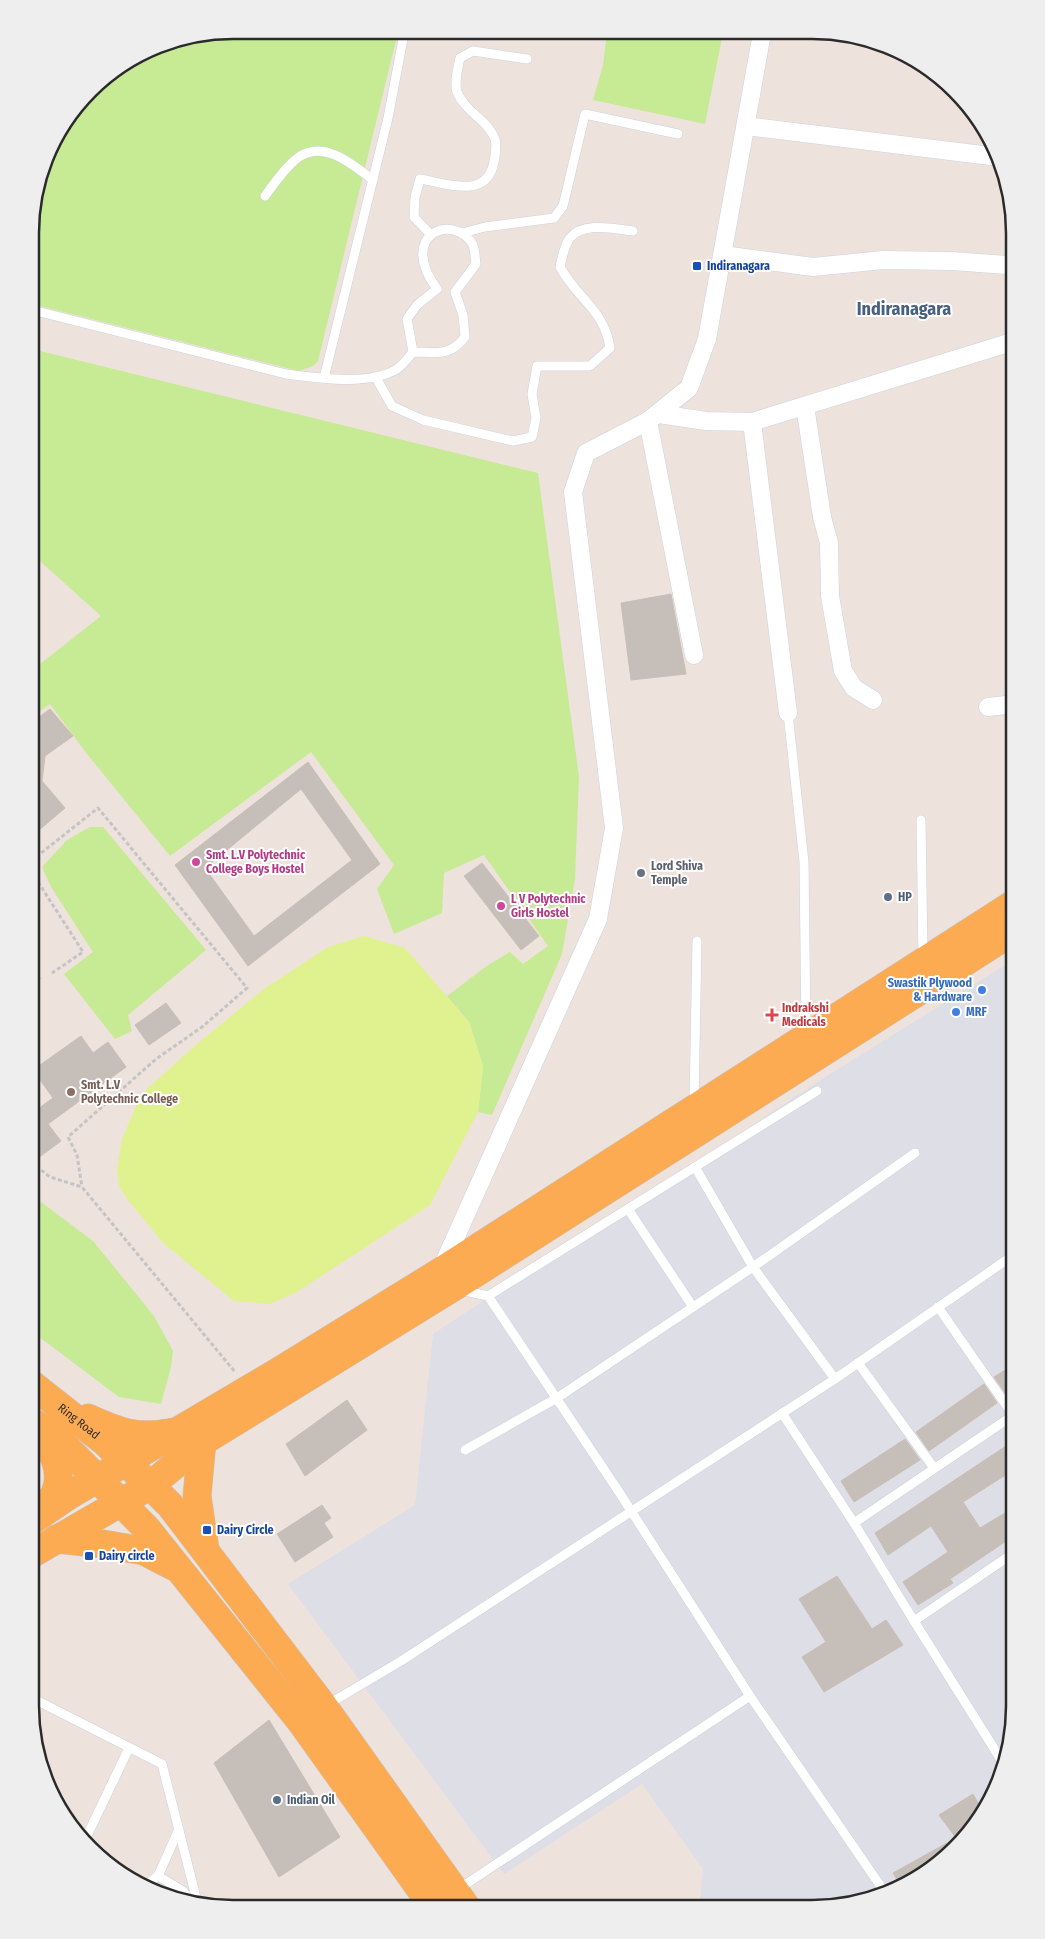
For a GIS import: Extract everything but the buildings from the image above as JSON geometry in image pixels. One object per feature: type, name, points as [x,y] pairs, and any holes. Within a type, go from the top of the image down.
[{"type":"main road","points":[[39,1516],[92,1472],[126,1462],[190,1436],[446,1280],[915,975],[1006,909]]},
{"type":"main road","points":[[39,1549],[151,1485],[190,1436],[248,1388],[446,1280],[694,1109],[806,1037],[915,975],[1006,934]]},
{"type":"main road","name":"Ring Road","points":[[39,1389],[105,1442],[170,1505],[324,1707],[451,1900]]},
{"type":"main road","points":[[57,1404],[124,1433],[149,1436],[190,1436]]},
{"type":"main road","points":[[39,1426],[52,1434],[92,1472],[147,1529],[302,1723],[450,1900]]},
{"type":"main road","points":[[39,1431],[54,1451],[58,1470],[56,1492],[39,1514]]},
{"type":"main road","points":[[190,1436],[206,1552]]},
{"type":"main road","points":[[56,1539],[144,1551],[179,1569]]},
{"type":"street","points":[[446,1280],[598,918],[614,828],[573,492],[586,453],[653,418],[689,388],[707,339],[761,39]]},
{"type":"street","points":[[746,126],[991,156]]},
{"type":"street","points":[[722,255],[813,266],[883,260],[952,261],[1006,265]]},
{"type":"street","points":[[653,418],[752,422],[1006,344]]},
{"type":"street","points":[[805,406],[822,517],[828,543],[830,596],[843,671],[854,688],[873,700]]},
{"type":"street","points":[[653,418],[694,655]]},
{"type":"street","points":[[752,422],[788,713]]},
{"type":"street","points":[[988,707],[1006,705]]},
{"type":"lane","points":[[324,378],[373,180],[392,98],[403,39]]},
{"type":"lane","points":[[431,235],[414,217],[415,197],[420,179],[458,186],[477,186],[490,176],[495,160],[495,140],[481,121],[464,106],[456,90],[456,76],[460,58],[473,51],[528,59]]},
{"type":"lane","points":[[414,352],[407,319],[416,305],[437,289],[426,274],[422,261],[422,247],[431,235],[444,229],[462,233],[484,227],[554,218],[563,206],[585,114],[678,134]]},
{"type":"lane","points":[[265,196],[294,161],[302,155],[318,152],[329,152],[345,159],[373,180]]},
{"type":"lane","points":[[376,378],[392,406],[423,420],[512,441],[532,437],[536,418],[532,394],[537,366],[590,366],[610,348],[607,330],[595,310],[569,284],[560,267],[570,238],[580,230],[599,227],[633,231]]},
{"type":"lane","points":[[39,312],[286,374],[324,378],[376,378],[397,368],[414,352],[440,353],[456,349],[465,337],[463,315],[455,292],[476,264],[473,245],[462,233]]},
{"type":"lane","points":[[788,713],[804,862],[806,1037]]},
{"type":"lane","points":[[915,975],[921,820]]},
{"type":"lane","points":[[694,1109],[697,941]]},
{"type":"lane","points":[[488,1296],[818,1091]]},
{"type":"lane","points":[[466,1450],[557,1398],[752,1267],[915,1153]]},
{"type":"lane","points":[[695,1167],[752,1267],[835,1379]]},
{"type":"lane","points":[[628,1209],[694,1306]]},
{"type":"lane","points":[[324,1707],[401,1661],[835,1379],[1006,1260]]},
{"type":"lane","points":[[446,1280],[488,1296],[557,1398],[750,1696],[882,1888]]},
{"type":"lane","points":[[938,1307],[1006,1403]]},
{"type":"lane","points":[[858,1363],[934,1468]]},
{"type":"lane","points":[[782,1413],[854,1523],[1000,1758]]},
{"type":"lane","points":[[854,1523],[1006,1419]]},
{"type":"lane","points":[[914,1621],[1006,1558]]},
{"type":"lane","points":[[455,1900],[750,1696]]},
{"type":"lane","points":[[39,1702],[162,1764],[196,1897]]},
{"type":"lane","points":[[88,1835],[129,1748]]},
{"type":"lane","points":[[150,1882],[158,1876],[179,1829]]},
{"type":"lane","points":[[158,1876],[183,1891],[186,1895]]},
{"type":"path","points":[[39,856],[98,808],[246,988],[202,1027],[156,1060],[68,1137],[77,1155],[82,1187],[248,1388]]},
{"type":"path","points":[[39,883],[83,952],[52,973]]},
{"type":"path","points":[[39,1168],[50,1177],[82,1187]]},
{"type":"shaded area","points":[[1006,965],[1006,1719],[1003,1744],[992,1781],[966,1825],[950,1844],[931,1860],[887,1886],[850,1897],[825,1900],[700,1900],[703,1869],[642,1784],[504,1874],[288,1584],[415,1505],[433,1334],[830,1074]]},
{"type":"green space","points":[[220,39],[396,39],[318,361],[313,366],[299,371],[39,306],[40,207],[45,182],[53,158],[71,125],[95,95],[125,71],[158,53],[195,42]]},
{"type":"green space","points":[[606,39],[722,39],[705,124],[593,100],[603,65]]},
{"type":"green space","points":[[39,351],[538,473],[579,777],[575,879],[562,954],[492,1115],[478,1112],[483,1066],[469,1022],[447,996],[488,965],[510,952],[523,964],[548,946],[484,855],[444,873],[442,913],[394,934],[377,889],[394,865],[311,752],[170,856],[87,754],[50,704],[39,712],[39,665],[101,616],[39,560]]},
{"type":"green space","points":[[90,827],[103,827],[206,950],[128,1015],[132,1031],[115,1039],[64,974],[93,952],[51,887],[42,867],[67,840]]},
{"type":"green space","points":[[364,936],[405,948],[469,1022],[483,1066],[478,1112],[430,1205],[297,1292],[270,1304],[234,1301],[163,1243],[128,1200],[119,1186],[117,1169],[122,1139],[141,1094],[197,1044],[264,989],[328,947]]},
{"type":"green space","points":[[39,1202],[93,1241],[154,1316],[173,1351],[171,1367],[161,1404],[119,1397],[39,1337]]},
{"type":"place","name":"Indiranagara","points":[[697,266]]},
{"type":"place","name":"Smt. L.V Polytechnic College Boys Hostel","points":[[196,862]]},
{"type":"place","name":"Lord Shiva Temple","points":[[641,873]]},
{"type":"place","name":"HP","points":[[888,897]]},
{"type":"place","name":"L V Polytechnic Girls Hostel","points":[[501,906]]},
{"type":"place","name":"Swastik Plywood & Hardware","points":[[982,990]]},
{"type":"place","name":"MRF","points":[[956,1012]]},
{"type":"place","name":"Indrakshi Medicals","points":[[772,1015]]},
{"type":"place","name":"Smt. L.V Polytechnic College","points":[[71,1092]]},
{"type":"place","name":"Dairy Circle","points":[[207,1530]]},
{"type":"place","name":"Dairy circle","points":[[89,1556]]},
{"type":"place","name":"Indian Oil","points":[[277,1800]]},
{"type":"district","name":"Indiranagara","points":[[904,309]]}]
